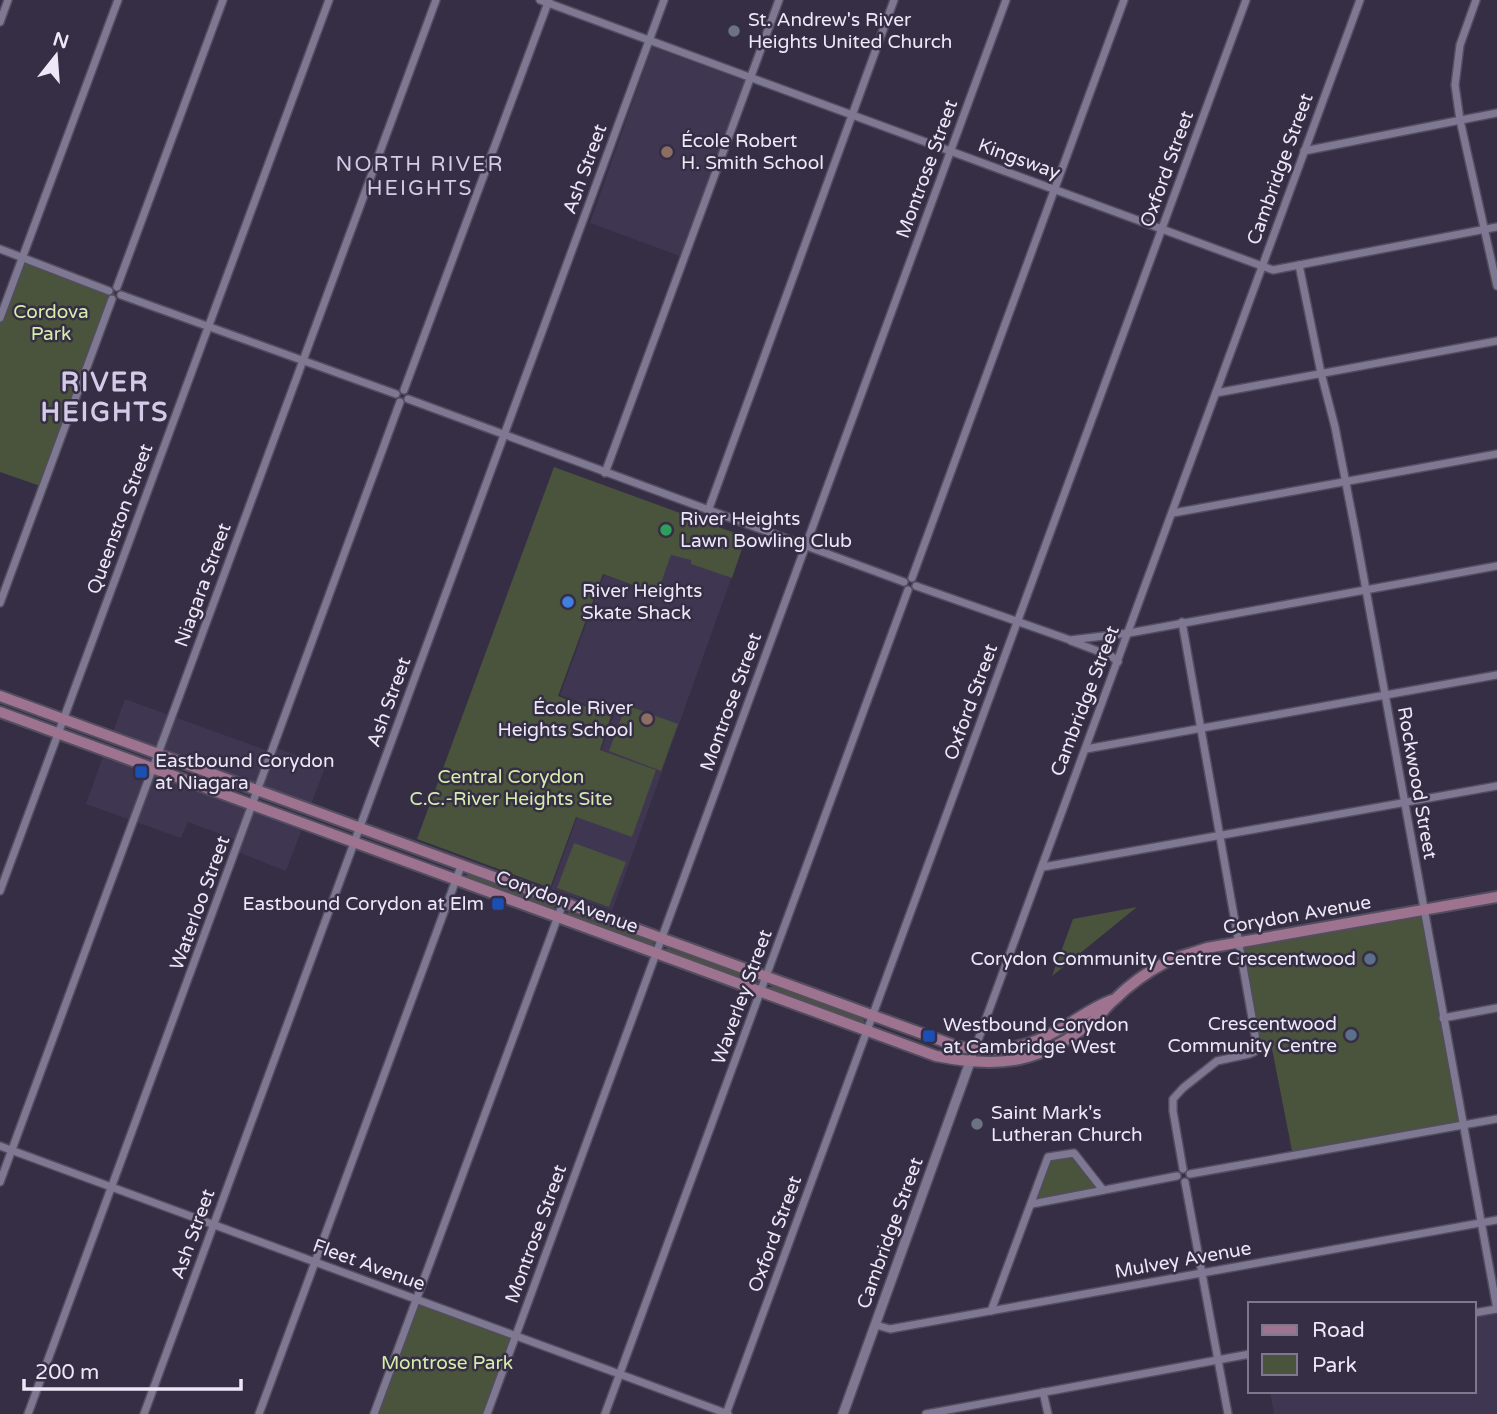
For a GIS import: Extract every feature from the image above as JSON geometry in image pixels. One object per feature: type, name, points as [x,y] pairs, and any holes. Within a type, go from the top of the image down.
[{"type":"main road","name":"Corydon Avenue","points":[[0,696],[944,1043],[975,1050],[1009,1049],[1029,1045],[1062,1029],[1090,1008],[1115,999]]},
{"type":"main road","name":"Corydon Avenue","points":[[0,712],[936,1056],[970,1062],[992,1064],[1033,1057],[1069,1039],[1115,999],[1167,962],[1207,948],[1497,897]]},
{"type":"street","points":[[0,22],[8,0]]},
{"type":"street","points":[[0,318],[118,0]]},
{"type":"street","points":[[117,287],[223,0]]},
{"type":"street","name":"Queenston Street","points":[[0,891],[330,0]]},
{"type":"street","name":"Niagara Street","points":[[0,1182],[436,0]]},
{"type":"street","name":"Ash Street","points":[[144,1414],[664,0]]},
{"type":"street","points":[[605,473],[779,0]]},
{"type":"street","points":[[708,511],[894,0]]},
{"type":"street","name":"Montrose Street","points":[[487,1414],[1006,0]]},
{"type":"street","points":[[912,578],[1125,0]]},
{"type":"street","name":"Oxford Street","points":[[726,1414],[1246,0]]},
{"type":"street","name":"Cambridge Street","points":[[843,1414],[1360,0]]},
{"type":"street","points":[[1476,0],[1460,45],[1455,85],[1460,120],[1497,286]]},
{"type":"street","points":[[404,390],[546,1]]},
{"type":"street","name":"Kingsway","points":[[546,1],[1273,270],[1497,228]]},
{"type":"street","points":[[1304,152],[1497,113]]},
{"type":"street","points":[[0,249],[108,290]]},
{"type":"street","name":"Rockwood Street","points":[[1298,265],[1335,426],[1367,590],[1497,1309]]},
{"type":"street","points":[[108,290],[117,287]]},
{"type":"street","points":[[117,287],[121,295]]},
{"type":"street","points":[[108,290],[112,299]]},
{"type":"street","points":[[121,295],[396,394]]},
{"type":"street","points":[[112,299],[121,295]]},
{"type":"street","points":[[0,603],[112,299]]},
{"type":"street","points":[[1216,393],[1497,341]]},
{"type":"street","points":[[396,394],[404,390]]},
{"type":"street","points":[[396,394],[396,398],[404,403],[408,399],[408,393],[404,390]]},
{"type":"street","points":[[408,399],[904,582]]},
{"type":"street","name":"Waterloo Street","points":[[28,1414],[400,402]]},
{"type":"street","points":[[1172,513],[1497,454]]},
{"type":"street","points":[[1070,640],[1129,633],[1497,566]]},
{"type":"street","points":[[904,582],[912,578]]},
{"type":"street","points":[[912,578],[916,586]]},
{"type":"street","points":[[904,582],[908,590],[916,586]]},
{"type":"street","points":[[916,586],[1070,640],[1111,656],[1118,662]]},
{"type":"street","name":"Waverley Street","points":[[605,1414],[908,590]]},
{"type":"street","points":[[1136,613],[1148,629]]},
{"type":"street","points":[[1182,622],[1256,1049],[1249,1054],[1217,1061],[1173,1099],[1183,1169]]},
{"type":"street","points":[[1086,749],[1497,675]]},
{"type":"street","points":[[1043,867],[1497,786]]},
{"type":"street","points":[[259,1414],[461,866]]},
{"type":"street","points":[[374,1414],[563,903]]},
{"type":"street","points":[[1443,1018],[1497,1008]]},
{"type":"street","points":[[1190,1174],[1497,1119]]},
{"type":"street","name":"Fleet Avenue","points":[[0,1146],[726,1414]]},
{"type":"street","points":[[991,1311],[1048,1157],[1074,1153],[1103,1190]]},
{"type":"street","points":[[1183,1169],[1190,1174]]},
{"type":"street","points":[[1177,1177],[1178,1172],[1183,1169]]},
{"type":"street","points":[[1185,1182],[1190,1174]]},
{"type":"street","points":[[1177,1177],[1185,1182]]},
{"type":"street","points":[[1032,1204],[1177,1177]]},
{"type":"street","points":[[1185,1182],[1228,1414]]},
{"type":"street","name":"Mulvey Avenue","points":[[876,1325],[890,1329],[1497,1220]]},
{"type":"street","points":[[1476,1313],[1497,1309]]},
{"type":"street","points":[[926,1414],[1248,1354]]},
{"type":"street","points":[[1043,1392],[1048,1414]]},
{"type":"shaded area","name":"École Robert H. Smith School","points":[[652,47],[745,81],[680,256],[590,223]]},
{"type":"shaded area","name":"École River Heights School","points":[[746,537],[612,911],[551,889],[614,715],[560,695],[604,575],[657,594],[670,555]]},
{"type":"shaded area","points":[[125,699],[271,752],[273,747],[326,765],[309,810],[111,737]]},
{"type":"shaded area","points":[[105,751],[304,824],[286,871],[235,851],[239,841],[188,822],[181,838],[86,804]]},
{"type":"shaded area","points":[[1497,1309],[1497,1414],[1274,1414],[1270,1393],[1476,1393],[1476,1313]]},
{"type":"green space","name":"Cordova Park","points":[[22,257],[115,293],[43,487],[0,472],[0,318]]},
{"type":"green space","name":"Central Corydon C.C.-River Heights Site","points":[[554,467],[746,537],[732,578],[691,564],[691,560],[671,555],[657,594],[603,574],[558,696],[611,716],[600,750],[656,770],[632,837],[576,817],[550,888],[417,839]]},
{"type":"green space","points":[[626,705],[678,724],[661,771],[609,751]]},
{"type":"green space","points":[[574,843],[626,862],[609,907],[557,888]]},
{"type":"green space","points":[[468,874],[554,906],[555,910],[464,878]]},
{"type":"green space","points":[[1137,907],[1052,976],[1073,919]]},
{"type":"green space","name":"Crescentwood Community Centre","points":[[1424,910],[1463,1124],[1293,1156],[1272,1049],[1256,1049],[1239,943]]},
{"type":"green space","points":[[568,912],[653,942],[654,946],[566,916]]},
{"type":"green space","points":[[667,948],[756,979],[758,984],[665,952]]},
{"type":"green space","points":[[773,986],[863,1019],[865,1023],[863,1025],[769,990]]},
{"type":"green space","points":[[1074,1153],[1103,1190],[1032,1204],[1048,1157]]},
{"type":"green space","name":"Montrose Park","points":[[417,1299],[516,1336],[487,1414],[374,1414]]},
{"type":"place","name":"St. Andrew's River Heights United Church","points":[[734,31]]},
{"type":"place","name":"École Robert H. Smith School","points":[[667,152]]},
{"type":"place","name":"River Heights Lawn Bowling Club","points":[[666,530]]},
{"type":"place","name":"River Heights Skate Shack","points":[[568,602]]},
{"type":"place","name":"École River Heights School","points":[[647,719]]},
{"type":"place","name":"Eastbound Corydon at Niagara","points":[[141,772]]},
{"type":"place","name":"Eastbound Corydon at Elm","points":[[498,904]]},
{"type":"place","name":"Corydon Community Centre Crescentwood","points":[[1370,959]]},
{"type":"place","name":"Crescentwood Community Centre","points":[[1351,1035]]},
{"type":"place","name":"Westbound Corydon at Cambridge West","points":[[929,1036]]},
{"type":"place","name":"Saint Mark's Lutheran Church","points":[[977,1124]]},
{"type":"district","name":"NORTH RIVER HEIGHTS","points":[[420,176]]},
{"type":"district","name":"RIVER HEIGHTS","points":[[105,397]]}]
